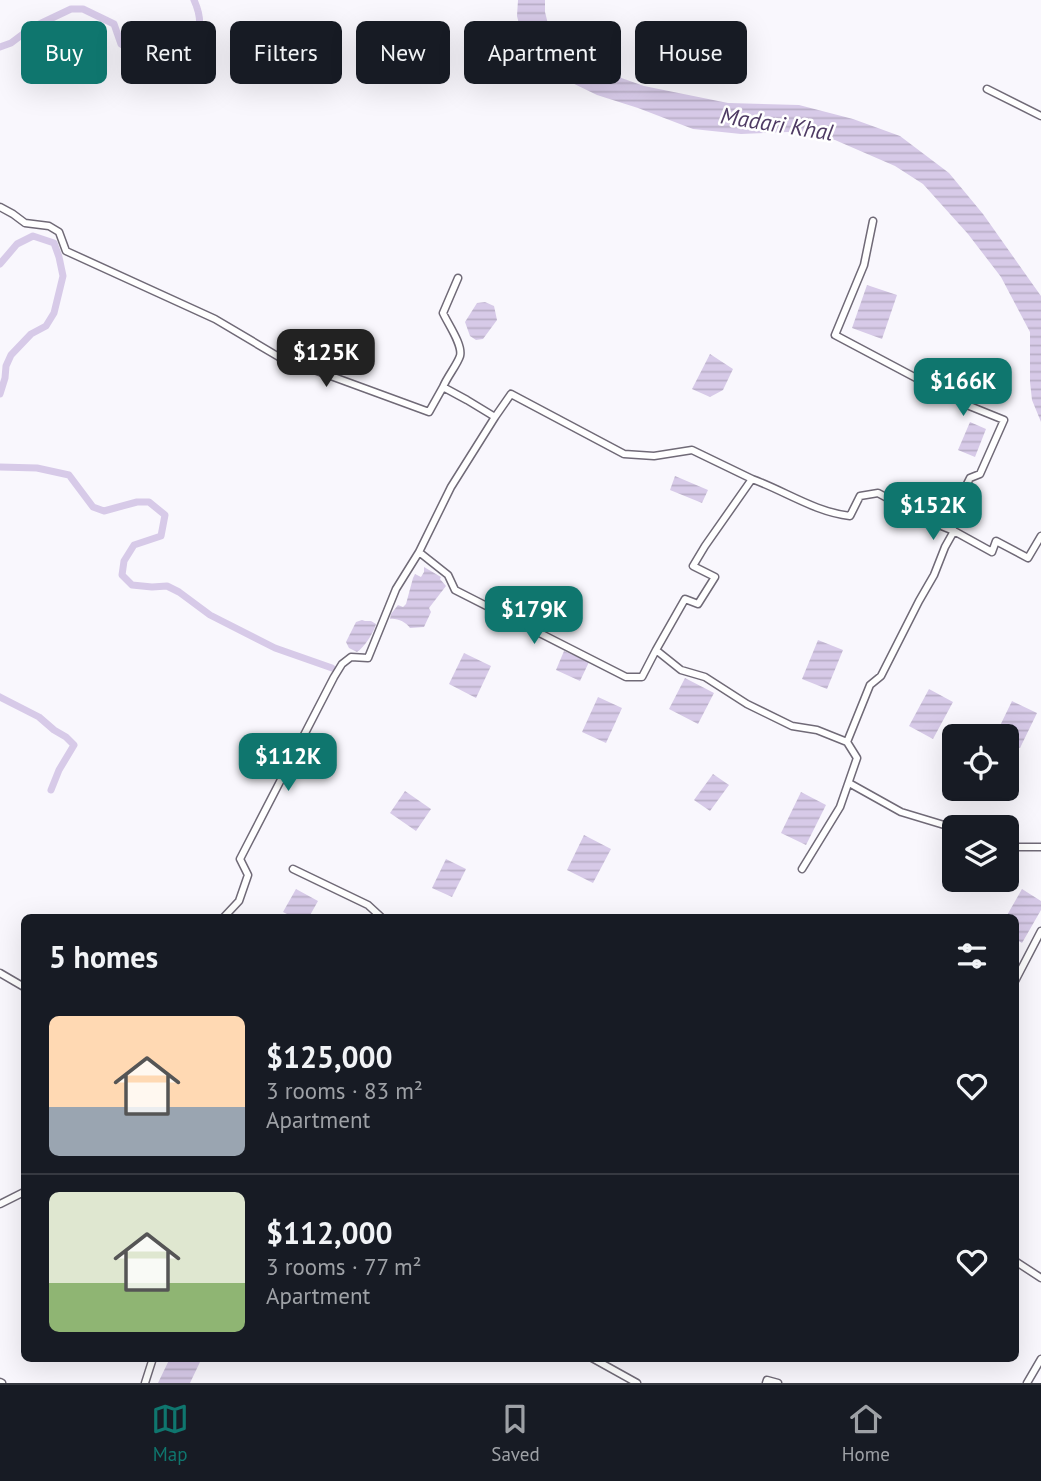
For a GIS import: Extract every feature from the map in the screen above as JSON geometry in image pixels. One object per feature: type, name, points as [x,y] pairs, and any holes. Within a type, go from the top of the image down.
[{"type":"street","points":[[987,89],[1041,116]]},
{"type":"street","points":[[0,207],[25,223],[49,226],[59,232],[66,251],[215,319],[279,357],[429,412],[460,356],[460,344],[443,313],[458,278]]},
{"type":"street","points":[[873,221],[864,265],[835,335],[968,405],[1004,420],[980,474],[970,478],[948,522],[954,531]]},
{"type":"street","points":[[443,387],[495,417]]},
{"type":"street","points":[[227,914],[239,901],[248,875],[240,859],[328,688],[342,664],[351,657],[368,658],[396,589],[419,552],[451,486],[511,394],[624,454],[654,456],[692,450],[806,504],[840,515],[850,516],[860,496],[878,493],[992,552],[996,541],[1028,558],[1041,536]]},
{"type":"street","points":[[419,552],[448,575],[455,590],[626,677],[642,677],[685,599],[698,604],[715,577],[693,566],[752,478]]},
{"type":"street","points":[[847,742],[870,685],[881,676],[954,531]]},
{"type":"street","points":[[656,650],[681,670],[705,677],[747,704],[792,726],[817,730],[847,742],[857,758],[849,783],[840,807],[803,869]]},
{"type":"street","points":[[849,783],[901,812],[942,824]]},
{"type":"street","points":[[1019,847],[1041,847]]},
{"type":"street","points":[[293,869],[368,905],[378,914]]},
{"type":"street","points":[[1019,973],[1041,931]]},
{"type":"street","points":[[0,973],[21,986]]},
{"type":"street","points":[[0,1204],[21,1194]]},
{"type":"street","points":[[1019,1264],[1041,1278]]},
{"type":"street","points":[[1027,1383],[1041,1359]]},
{"type":"street","points":[[145,1383],[152,1362]]},
{"type":"street","points":[[599,1362],[637,1383]]},
{"type":"street","points":[[766,1383],[778,1383]]},
{"type":"water","points":[[518,0],[545,0],[547,21],[518,21]]},
{"type":"water","name":"Madari Khal","points":[[621,78],[635,84],[728,103],[799,105],[853,119],[900,136],[949,173],[983,214],[1041,296],[1041,422],[1032,400],[1030,332],[1001,277],[968,234],[923,184],[895,166],[835,140],[788,132],[741,134],[693,129],[597,95],[574,84],[621,84]]},
{"type":"water","points":[[867,285],[897,295],[882,339],[852,328]]},
{"type":"water","points":[[485,302],[494,306],[497,320],[483,339],[476,340],[470,336],[465,322],[477,303]]},
{"type":"water","points":[[710,354],[733,369],[723,390],[710,397],[692,389]]},
{"type":"water","points":[[970,422],[986,429],[975,457],[958,450]]},
{"type":"water","points":[[675,476],[708,490],[702,503],[670,490]]},
{"type":"water","points":[[424,567],[441,577],[446,586],[429,608],[431,612],[424,627],[410,628],[401,621],[390,619],[391,614],[398,605],[403,607],[406,604],[413,578],[415,574],[421,577]]},
{"type":"water","points":[[362,620],[376,624],[368,640],[357,652],[349,648],[346,642],[356,622]]},
{"type":"water","points":[[818,640],[843,650],[827,689],[802,679]]},
{"type":"water","points":[[564,651],[589,662],[580,681],[556,670]]},
{"type":"water","points":[[464,653],[491,666],[476,698],[449,684]]},
{"type":"water","points":[[685,678],[714,693],[698,724],[669,709]]},
{"type":"water","points":[[929,689],[953,702],[933,739],[909,726]]},
{"type":"water","points":[[598,697],[622,708],[606,743],[582,732]]},
{"type":"water","points":[[1012,701],[1037,713],[1020,748],[1019,724],[1001,724]]},
{"type":"water","points":[[713,774],[729,785],[710,811],[694,800]]},
{"type":"water","points":[[405,791],[431,809],[416,831],[390,813]]},
{"type":"water","points":[[801,792],[826,805],[806,845],[781,833]]},
{"type":"water","points":[[584,835],[611,849],[593,883],[567,870]]},
{"type":"water","points":[[446,859],[466,869],[452,897],[432,888]]},
{"type":"water","points":[[296,889],[318,901],[311,914],[283,912]]},
{"type":"water","points":[[1022,889],[1041,901],[1041,910],[1022,943],[1019,941],[1019,914],[1008,914]]},
{"type":"water","points":[[168,1362],[200,1362],[190,1383],[158,1383]]},
{"type":"waterway","points":[[0,47],[11,43],[31,28],[71,9],[83,9],[114,24],[121,44],[146,59],[163,65],[181,63],[196,41],[200,26],[194,0]]},
{"type":"waterway","points":[[0,264],[17,244],[33,236],[54,243],[63,276],[54,313],[46,326],[31,334],[11,355],[0,394]]},
{"type":"waterway","points":[[0,467],[37,468],[69,475],[93,507],[104,511],[137,502],[149,502],[165,515],[161,536],[134,545],[124,561],[122,575],[132,585],[167,586],[210,615],[275,648],[332,668]]},
{"type":"waterway","points":[[0,697],[39,717],[74,745],[51,790]]}]
